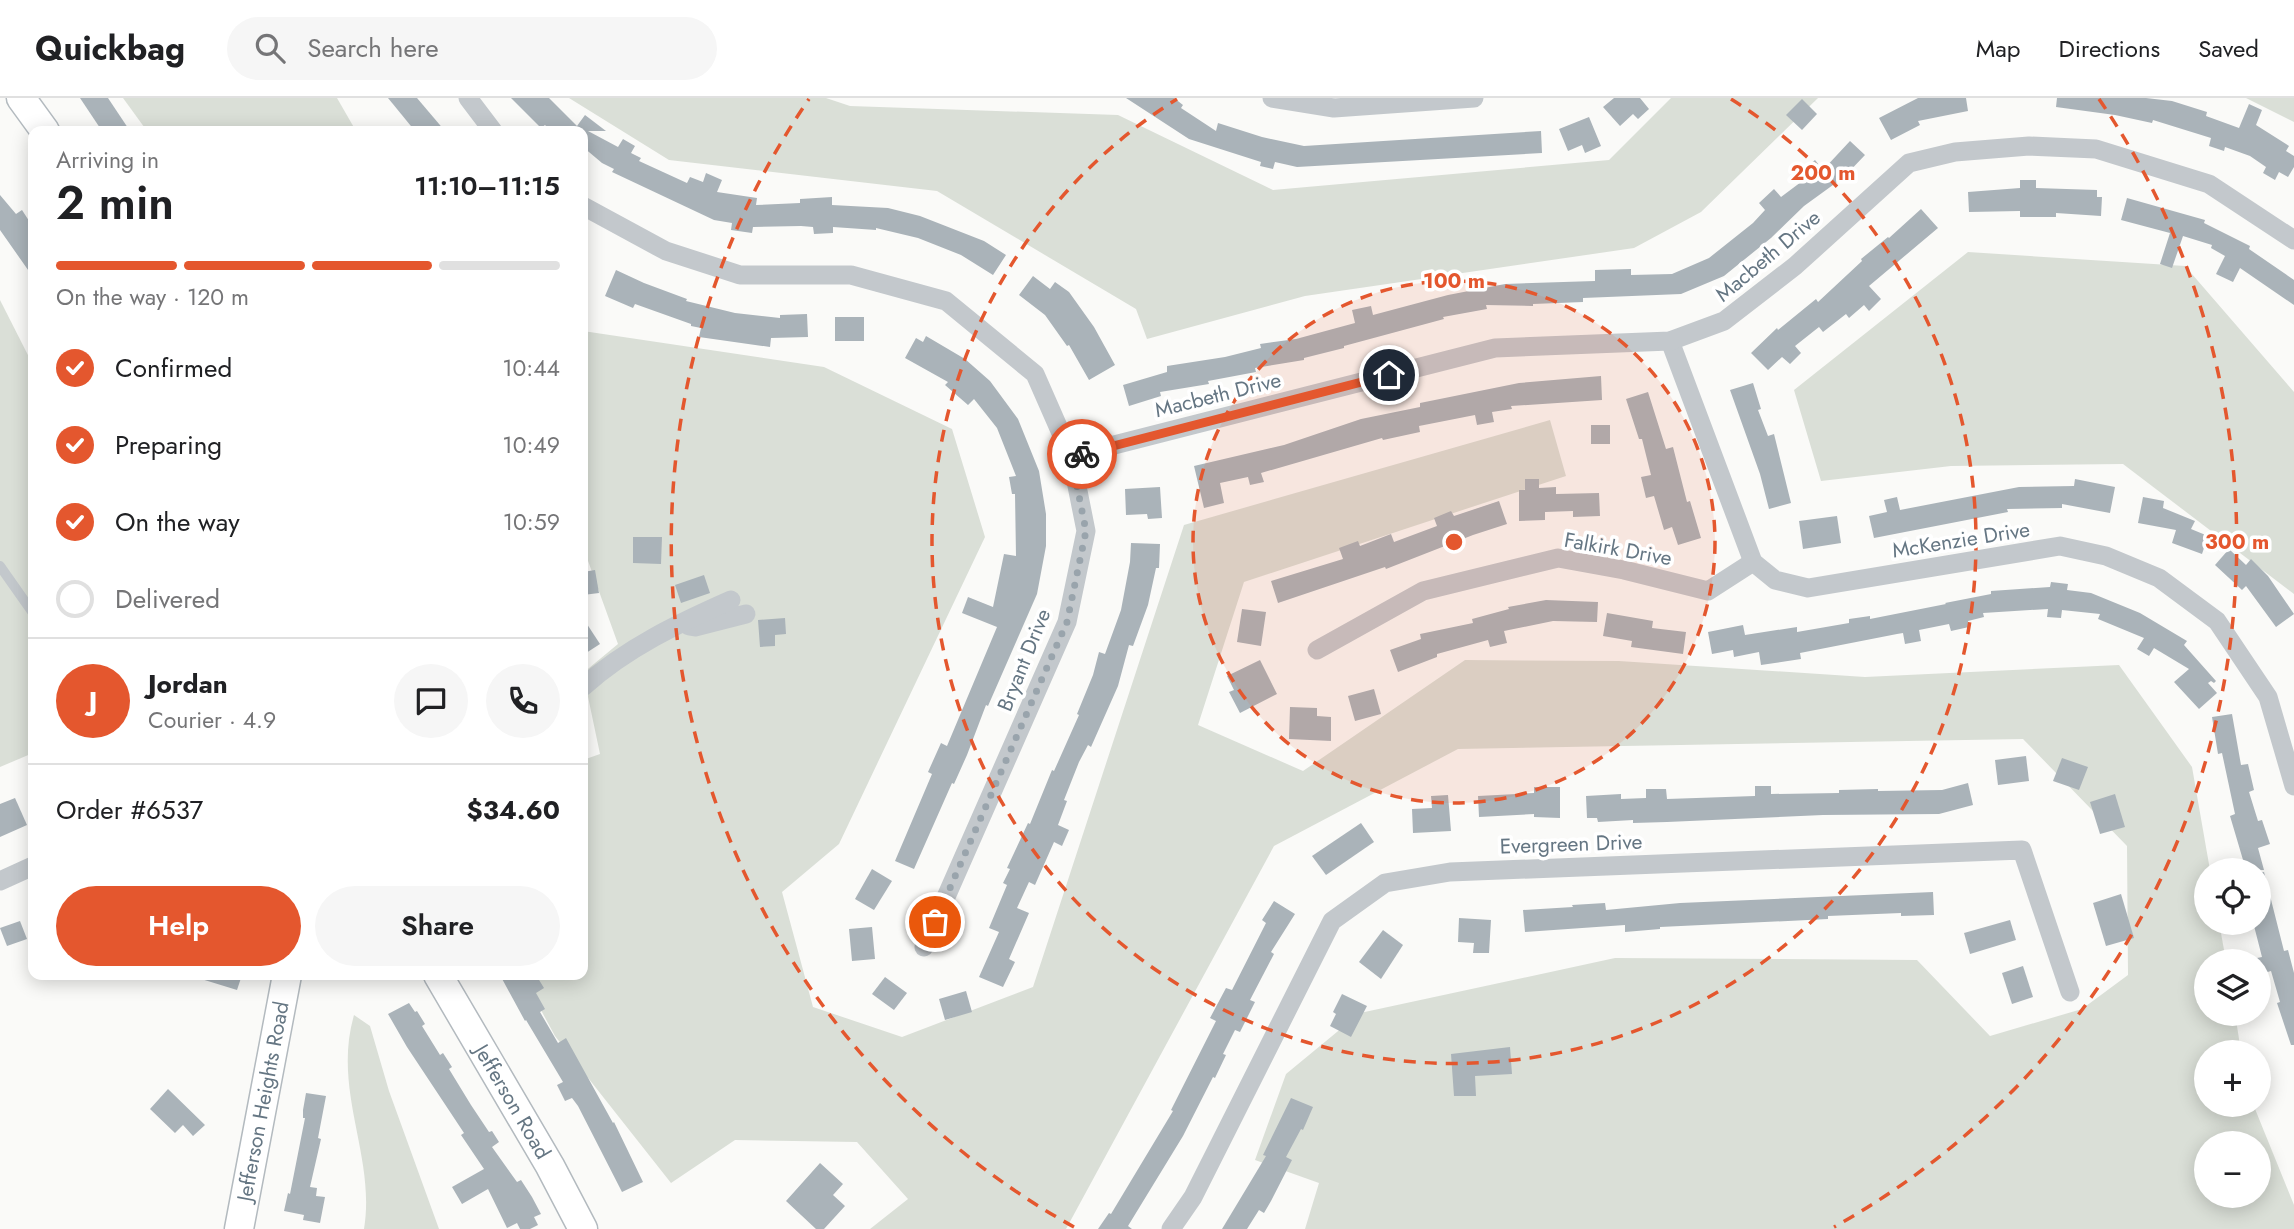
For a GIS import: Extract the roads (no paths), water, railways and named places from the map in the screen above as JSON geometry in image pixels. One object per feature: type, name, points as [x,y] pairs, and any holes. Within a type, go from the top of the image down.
[{"type":"street","points":[[21,98],[41,126]]},
{"type":"street","points":[[468,98],[489,126]]},
{"type":"street","points":[[1272,98],[1334,108],[1474,98]]},
{"type":"street","name":"Macbeth Drive","points":[[1071,456],[1495,348],[1671,341],[1724,321],[1795,266],[1909,163],[1955,152],[2029,146],[2096,149],[2209,184],[2294,240]]},
{"type":"street","name":"Bryant Drive","points":[[588,209],[666,251],[740,275],[851,275],[946,302],[1035,374],[1071,456],[1086,531],[1067,622],[924,947]]},
{"type":"street","points":[[1671,341],[1753,562]]},
{"type":"street","name":"McKenzie Drive","points":[[1753,562],[1775,580],[1808,588],[2060,546],[2106,556],[2159,578],[2217,621],[2268,697],[2294,786]]},
{"type":"street","name":"Falkirk Drive","points":[[1317,650],[1423,591],[1558,558],[1624,570],[1708,591],[1753,562]]},
{"type":"street","points":[[588,683],[620,658],[677,625],[738,607]]},
{"type":"street","name":"Evergreen Drive","points":[[1171,1229],[1193,1197],[1332,921],[1385,883],[1450,872],[2022,850],[2070,992]]},
{"type":"street","points":[[0,881],[28,868]]},
{"type":"street","name":"Jefferson Heights Road","points":[[239,1229],[286,980]]},
{"type":"street","name":"Jefferson Road","points":[[441,980],[550,1166],[583,1229]]},
{"type":"lane","points":[[0,566],[28,606]]}]
